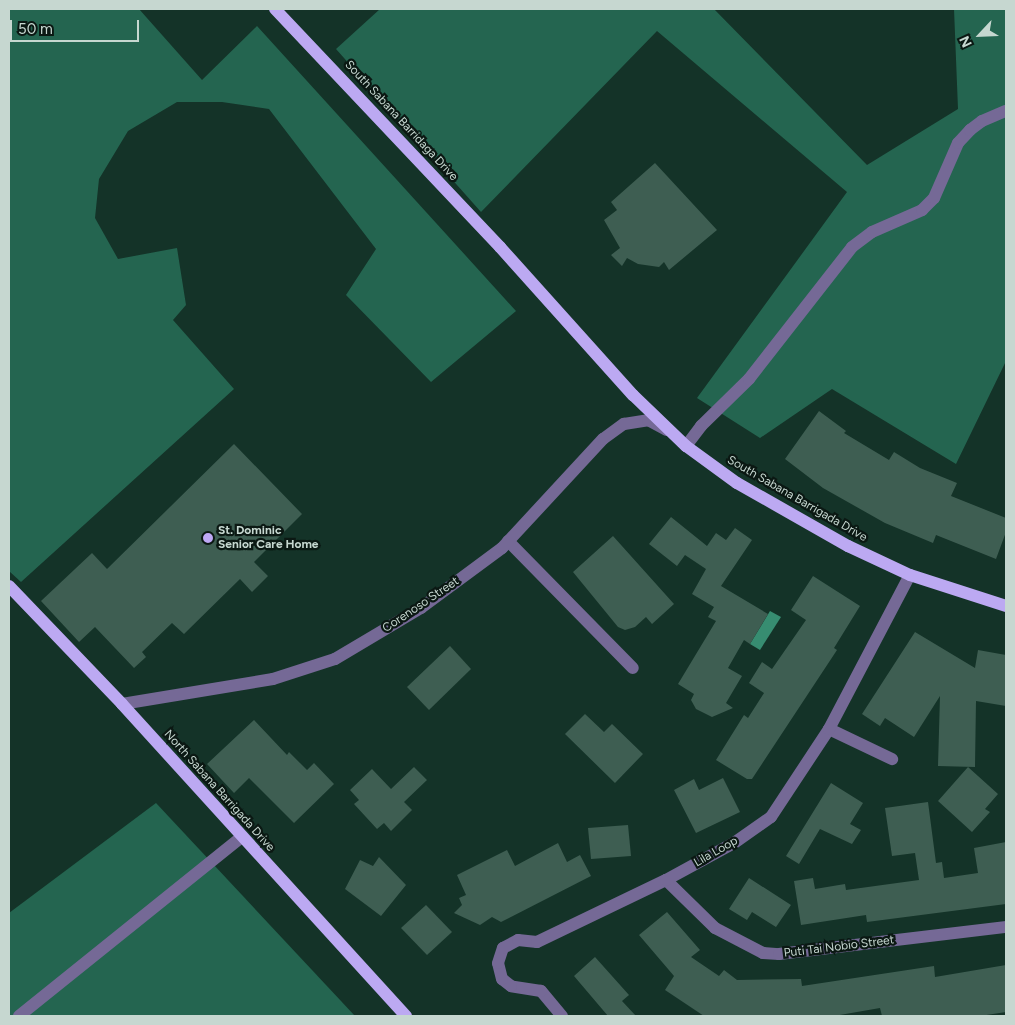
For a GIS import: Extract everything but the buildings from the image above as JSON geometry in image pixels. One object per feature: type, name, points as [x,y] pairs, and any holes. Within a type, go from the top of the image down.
[{"type":"main road","name":"South Sabana Barridaga Drive","points":[[275,9],[506,252]]},
{"type":"main road","name":"South Sabana Barrigada Drive","points":[[506,252],[668,430],[686,446],[737,483],[848,546],[910,575],[1006,606]]},
{"type":"main road","name":"North Sabana Barrigada Drive","points":[[9,586],[122,704],[406,1016]]},
{"type":"street","points":[[686,446],[701,426],[749,379],[852,247],[872,232],[922,210],[934,198],[958,143],[982,121],[1006,111]]},
{"type":"street","name":"Corenoso Street","points":[[122,704],[274,679],[335,659],[420,608],[508,541],[604,439],[624,424],[648,420],[668,430]]},
{"type":"street","points":[[508,541],[633,668]]},
{"type":"street","name":"Lila Loop","points":[[562,1016],[542,991],[511,986],[502,979],[498,963],[503,948],[518,940],[537,942],[666,880],[734,843],[771,817],[829,728],[910,575]]},
{"type":"street","points":[[829,728],[892,759]]},
{"type":"street","points":[[20,1016],[242,837]]},
{"type":"street","name":"Puti Tai Nobio Street","points":[[666,880],[714,928],[763,953],[778,954],[1006,927]]},
{"type":"shaded area","points":[[9,9],[139,9],[202,80],[257,26],[516,311],[431,382],[346,295],[376,249],[269,109],[222,102],[177,102],[128,131],[99,179],[95,218],[118,259],[177,248],[186,305],[173,320],[234,389],[21,582],[9,571]]},
{"type":"shaded area","points":[[380,9],[714,9],[867,165],[958,109],[954,9],[1006,9],[1006,361],[956,464],[832,389],[760,438],[697,398],[847,192],[657,31],[481,212],[336,49]]},
{"type":"shaded area","points":[[770,611],[781,617],[760,650],[750,644]]},
{"type":"shaded area","points":[[156,803],[355,1016],[9,1016],[9,913]]},
{"type":"place","name":"St. Dominic Senior Care Home","points":[[208,538]]}]
